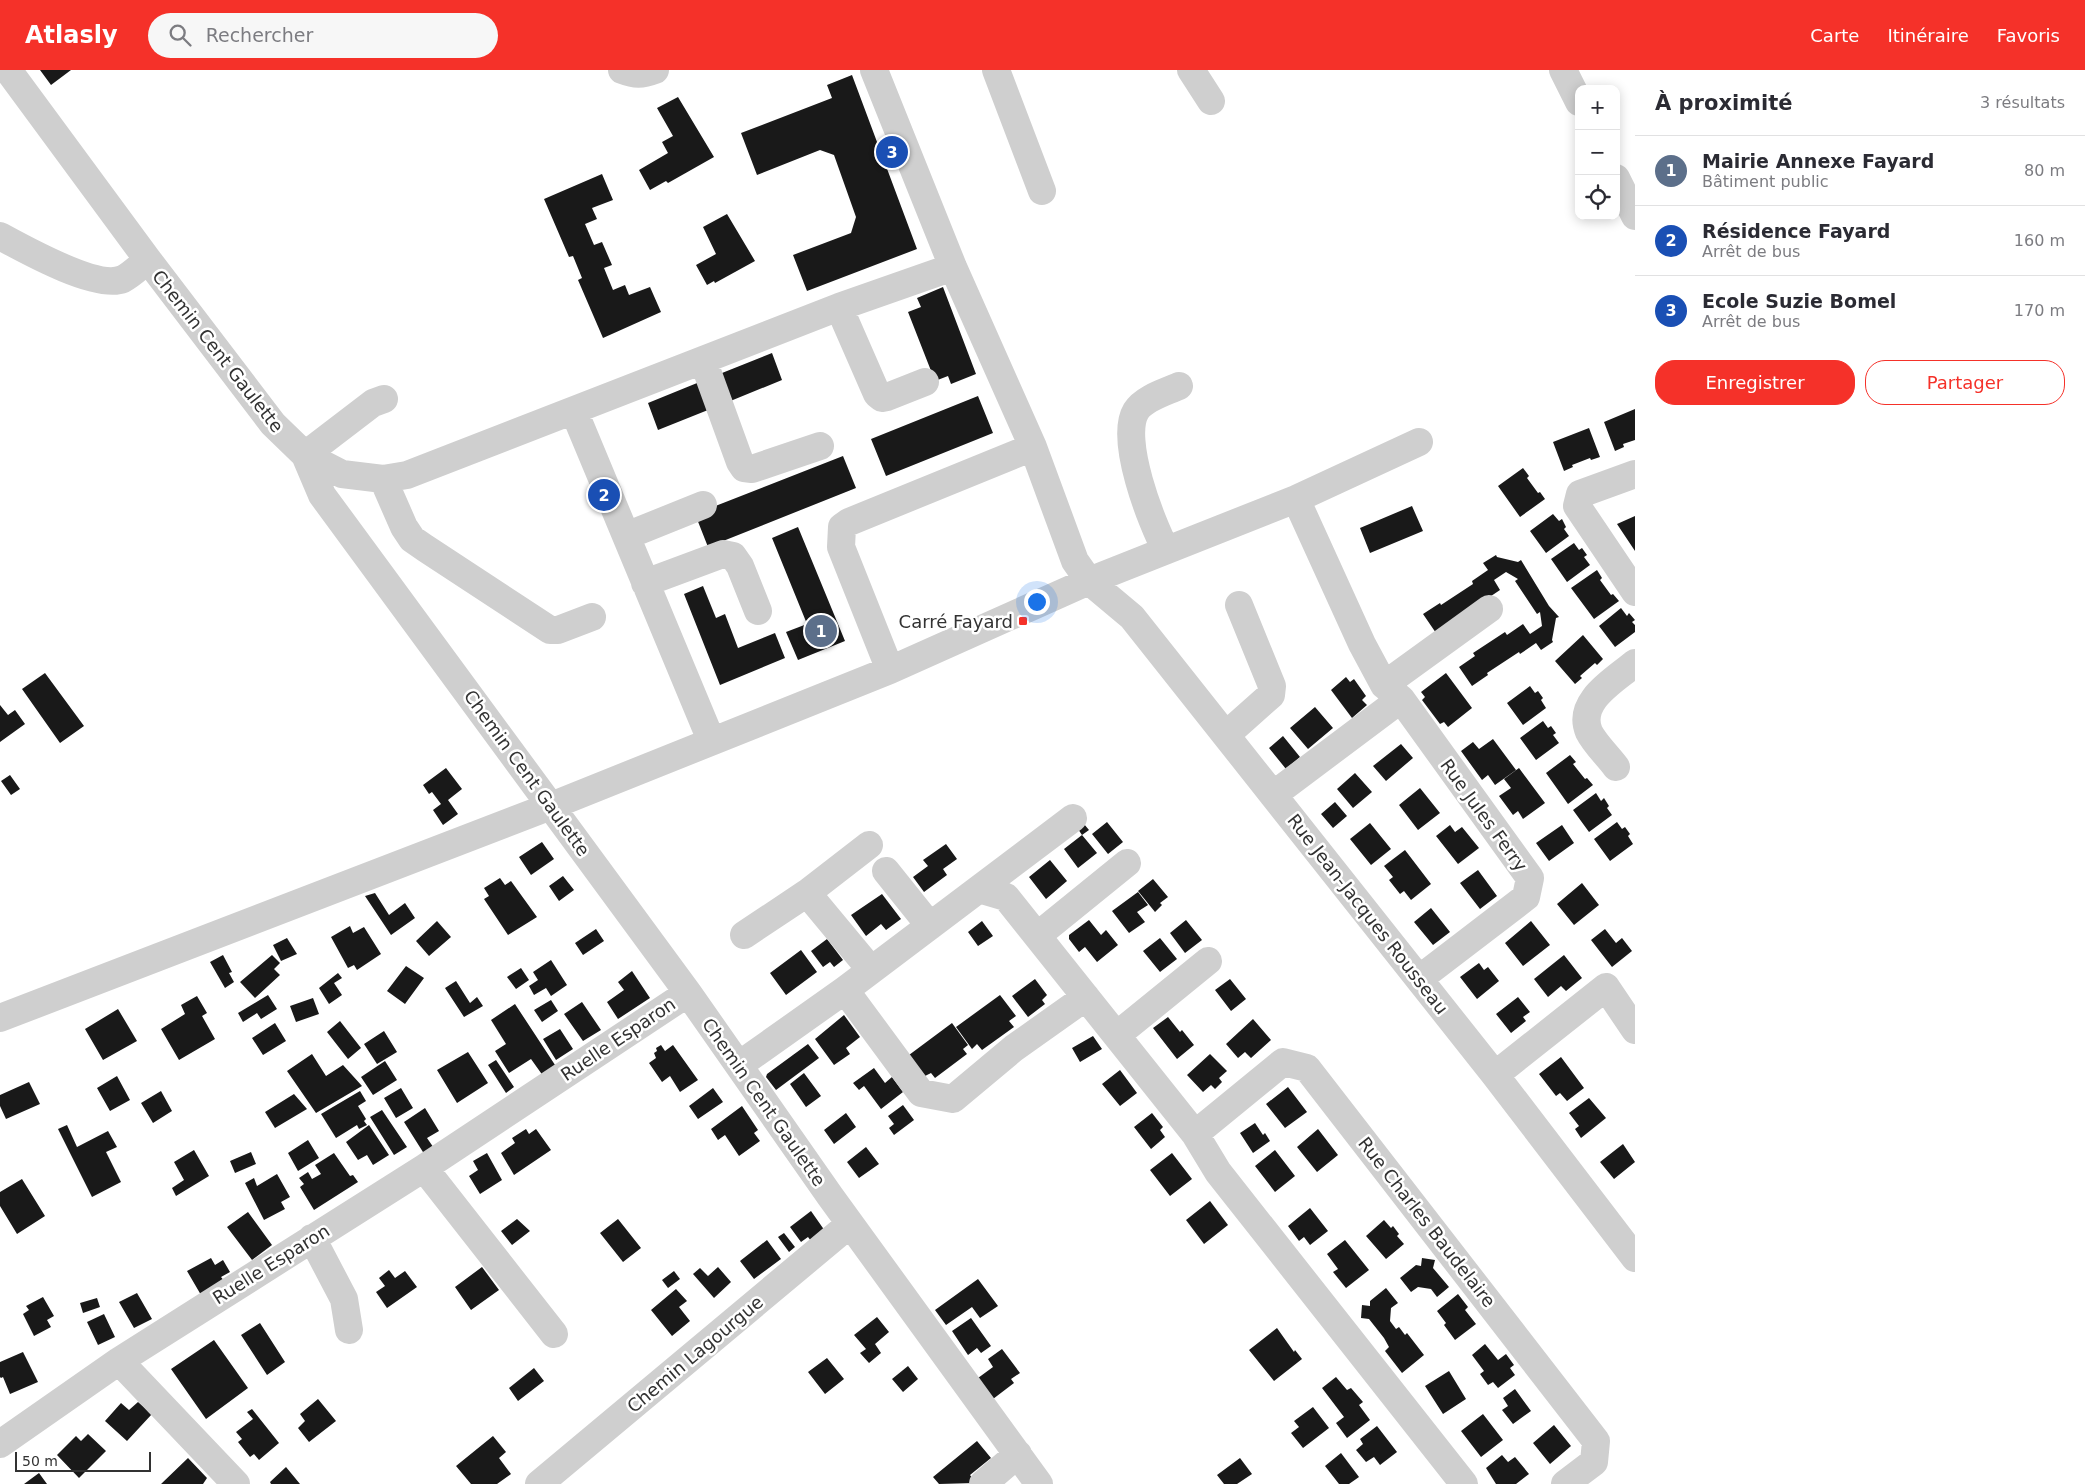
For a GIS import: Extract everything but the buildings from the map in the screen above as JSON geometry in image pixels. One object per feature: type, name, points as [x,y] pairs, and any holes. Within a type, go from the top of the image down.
[{"type":"street","name":"Chemin Cent Gaulette","points":[[8,70],[148,260],[273,424],[305,455],[322,495],[688,993],[850,1224],[1039,1484]]},
{"type":"street","points":[[622,70],[634,75],[646,74],[655,70]]},
{"type":"street","points":[[996,70],[1042,191]]},
{"type":"street","points":[[1190,70],[1210,101]]},
{"type":"street","points":[[1563,70],[1575,94]]},
{"type":"street","name":"Rue Jean-Jacques Rousseau","points":[[881,72],[953,267],[1033,447],[1075,561],[1089,580],[1132,617],[1419,979],[1635,1258]]},
{"type":"street","points":[[1620,186],[1635,216]]},
{"type":"street","points":[[0,236],[46,260],[104,281],[122,279],[148,260]]},
{"type":"street","points":[[384,399],[373,403],[305,455],[342,474],[383,479],[406,475],[839,307],[953,267]]},
{"type":"street","points":[[839,307],[876,394],[882,398],[887,398],[925,382]]},
{"type":"street","points":[[703,360],[740,462],[744,468],[752,468],[820,446]]},
{"type":"street","points":[[1166,550],[1145,502],[1130,426],[1137,409],[1149,399],[1179,386]]},
{"type":"street","points":[[574,411],[711,740]]},
{"type":"street","points":[[0,1018],[551,806],[711,740],[890,670],[1089,580],[1296,499],[1419,442]]},
{"type":"street","points":[[890,670],[842,547],[842,527],[849,522],[1033,447]]},
{"type":"street","points":[[1635,474],[1580,494],[1577,506],[1635,592]]},
{"type":"street","points":[[383,479],[404,527],[412,539],[425,548],[550,630],[558,630],[592,618]]},
{"type":"street","name":"Rue Jules Ferry","points":[[1296,499],[1362,644],[1392,692],[1530,878],[1526,897],[1419,979]]},
{"type":"street","points":[[626,536],[703,504]]},
{"type":"street","points":[[645,583],[723,554],[733,556],[740,566],[758,611]]},
{"type":"street","points":[[1226,735],[1271,695],[1272,686],[1239,605]]},
{"type":"street","points":[[1273,795],[1489,609]]},
{"type":"street","points":[[1616,767],[1590,734],[1585,718],[1588,707],[1598,694],[1635,663]]},
{"type":"street","points":[[739,1065],[845,990],[1073,818]]},
{"type":"street","points":[[744,935],[807,893],[869,845]]},
{"type":"street","points":[[1037,936],[1127,864]]},
{"type":"street","points":[[886,871],[930,926]]},
{"type":"street","points":[[979,889],[1006,897],[1195,1134],[1218,1172],[1464,1484]]},
{"type":"street","points":[[807,893],[871,970]]},
{"type":"street","points":[[1117,1036],[1208,961]]},
{"type":"street","points":[[1495,1076],[1606,987],[1635,1030]]},
{"type":"street","points":[[845,990],[921,1093],[953,1099],[1014,1048],[1086,997]]},
{"type":"street","name":"Ruelle Esparon","points":[[0,1444],[119,1361],[424,1168],[688,993]]},
{"type":"street","name":"Rue Charles Baudelaire","points":[[1195,1134],[1283,1062],[1307,1068],[1596,1441],[1594,1462],[1565,1484]]},
{"type":"street","points":[[424,1168],[554,1334]]},
{"type":"street","name":"Chemin Lagourgue","points":[[540,1484],[850,1224]]},
{"type":"street","points":[[312,1238],[344,1299],[349,1330]]},
{"type":"street","points":[[119,1361],[236,1484]]},
{"type":"street","points":[[983,1484],[1018,1454]]},
{"type":"place","name":"Ecole Suzie Bomel","points":[[892,152]]},
{"type":"place","name":"Résidence Fayard","points":[[604,495]]},
{"type":"place","name":"Carré Fayard","points":[[1023,621]]},
{"type":"place","name":"Mairie Annexe Fayard","points":[[821,631]]}]
